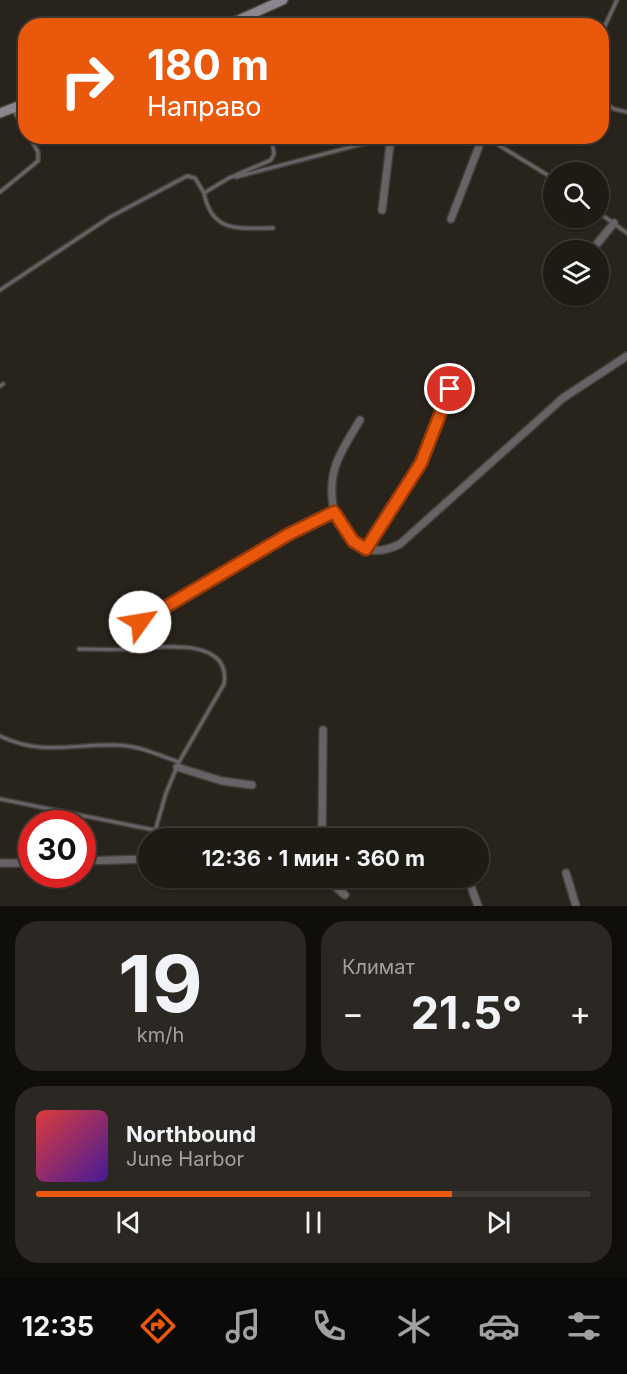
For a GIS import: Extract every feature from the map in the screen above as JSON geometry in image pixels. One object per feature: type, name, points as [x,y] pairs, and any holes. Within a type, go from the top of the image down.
[{"type":"street","points":[[243,18],[283,0]]},
{"type":"street","points":[[0,113],[18,106]]},
{"type":"street","points":[[382,210],[390,144]]},
{"type":"street","points":[[451,219],[480,144]]},
{"type":"street","points":[[600,240],[614,223]]},
{"type":"street","points":[[360,420],[334,467],[330,486],[334,512],[353,541],[366,549],[382,551],[405,541],[563,398],[627,356]]},
{"type":"street","points":[[366,549],[421,463],[450,389]]},
{"type":"street","points":[[131,649],[135,628],[146,618],[289,534],[334,512]]},
{"type":"street","points":[[322,828],[323,730]]},
{"type":"street","points":[[178,764],[222,781],[252,785]]},
{"type":"street","points":[[96,861],[138,859]]},
{"type":"street","points":[[0,863],[18,863]]},
{"type":"street","points":[[567,873],[576,906]]},
{"type":"street","points":[[337,888],[345,895]]},
{"type":"street","points":[[472,888],[478,906]]},
{"type":"lane","points":[[609,18],[617,0]]},
{"type":"lane","points":[[609,106],[627,112]]},
{"type":"lane","points":[[12,109],[18,118]]},
{"type":"lane","points":[[0,192],[38,161],[38,152],[34,144]]},
{"type":"lane","points":[[204,193],[229,178],[273,158],[272,144]]},
{"type":"lane","points":[[229,178],[288,165],[363,144]]},
{"type":"lane","points":[[499,144],[543,171]]},
{"type":"lane","points":[[0,290],[110,218],[187,176],[195,178],[204,193],[208,210],[219,222],[234,227],[273,228]]},
{"type":"lane","points":[[609,220],[627,233]]},
{"type":"lane","points":[[79,649],[131,649],[174,645],[194,648],[213,657],[224,671],[224,684],[178,764],[156,828]]},
{"type":"lane","points":[[0,735],[21,745],[43,749],[130,747],[178,764]]},
{"type":"lane","points":[[0,799],[145,828]]},
{"type":"route","points":[[140,622],[289,534],[334,512],[353,541],[366,549],[421,463],[450,389]]}]
